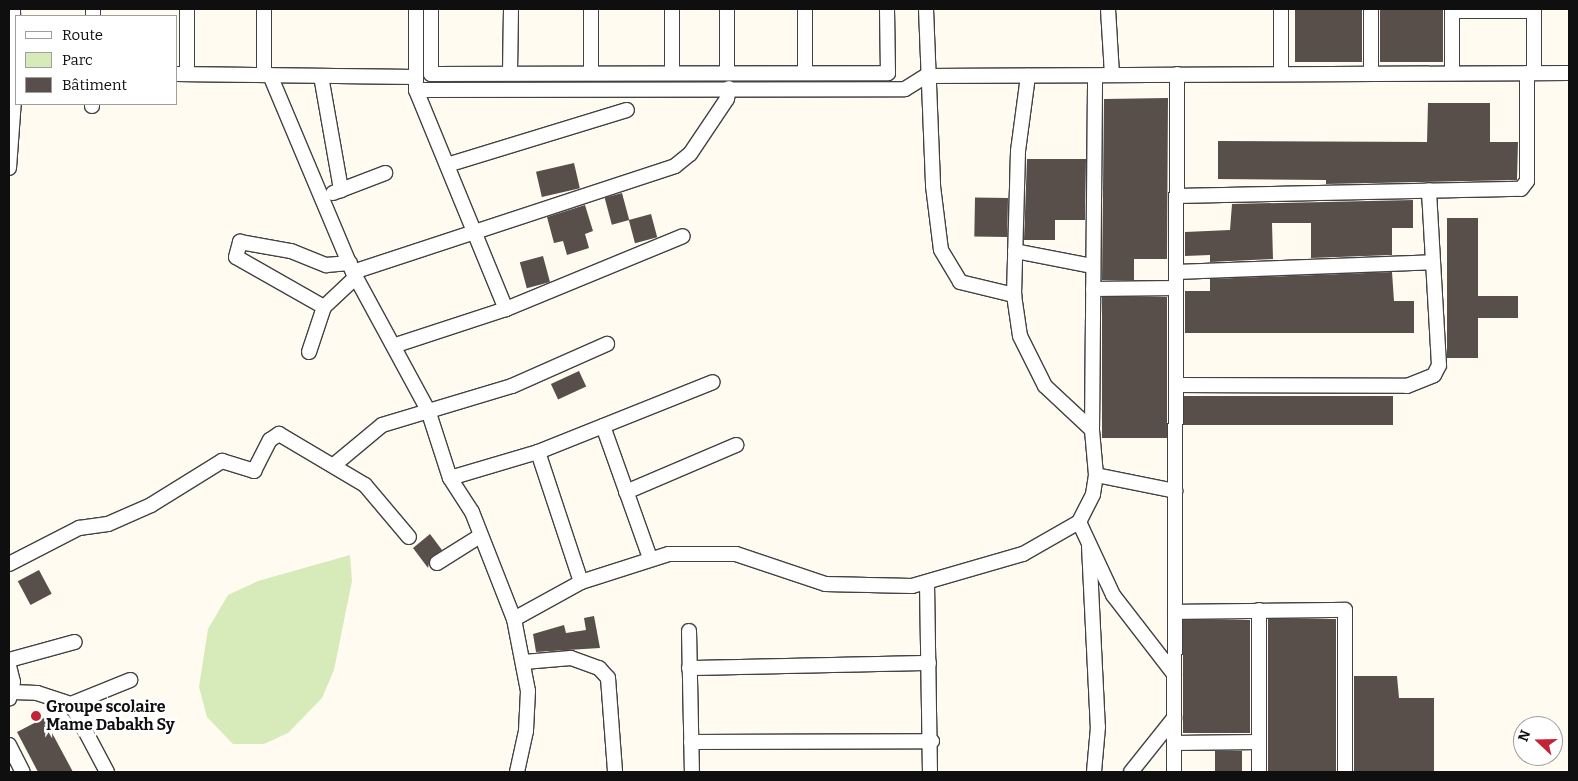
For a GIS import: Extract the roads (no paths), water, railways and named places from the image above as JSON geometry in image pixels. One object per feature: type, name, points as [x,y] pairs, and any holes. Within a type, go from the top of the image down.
[{"type":"street","points":[[9,168],[13,9]]},
{"type":"street","points":[[187,9],[182,74],[321,76],[416,83],[905,89],[926,76],[1095,77],[1112,74],[1569,73]]},
{"type":"street","points":[[264,9],[267,75],[323,197],[353,270],[396,344],[428,410],[450,478],[480,536],[514,619],[524,662],[526,731],[517,772]]},
{"type":"street","points":[[416,9],[416,83],[447,165],[506,309]]},
{"type":"street","points":[[431,9],[431,74],[888,73],[887,9]]},
{"type":"street","points":[[510,9],[510,73]]},
{"type":"street","points":[[591,9],[591,73]]},
{"type":"street","points":[[672,9],[672,73]]},
{"type":"street","points":[[727,9],[727,73]]},
{"type":"street","points":[[805,9],[805,72]]},
{"type":"street","points":[[926,9],[926,76],[941,250],[960,282],[1014,295]]},
{"type":"street","points":[[1108,9],[1112,74]]},
{"type":"street","points":[[1281,9],[1281,73]]},
{"type":"street","points":[[1371,73],[1372,9]]},
{"type":"street","points":[[1176,196],[1526,187],[1534,10],[1452,10],[1452,72]]},
{"type":"street","points":[[1174,772],[1177,74]]},
{"type":"street","points":[[321,76],[341,190]]},
{"type":"street","points":[[1028,76],[1018,151],[1014,295],[1020,336],[1045,386],[1092,430]]},
{"type":"street","points":[[514,619],[581,582],[650,558],[716,551],[826,584],[887,587],[927,583],[1023,554],[1078,522],[1094,494],[1096,475],[1092,430],[1095,77]]},
{"type":"street","points":[[324,307],[236,257],[240,242],[291,251],[326,265],[353,270],[675,166],[701,138],[727,99],[729,88]]},
{"type":"street","points":[[447,165],[627,110]]},
{"type":"street","points":[[323,197],[385,173]]},
{"type":"street","points":[[1176,385],[1407,386],[1426,381],[1439,365],[1429,190]]},
{"type":"street","points":[[396,344],[506,309],[683,236]]},
{"type":"street","points":[[1015,251],[1092,266]]},
{"type":"street","points":[[1176,272],[1433,262]]},
{"type":"street","points":[[309,352],[324,307],[353,270]]},
{"type":"street","points":[[1093,289],[1176,288]]},
{"type":"street","points":[[334,465],[382,425],[512,386],[607,344]]},
{"type":"street","points":[[450,478],[538,452],[713,382]]},
{"type":"street","points":[[603,426],[650,558]]},
{"type":"street","points":[[9,564],[79,528],[108,524],[151,505],[222,461],[254,471],[270,440],[279,434],[334,465],[364,485],[408,537]]},
{"type":"street","points":[[626,492],[736,445]]},
{"type":"street","points":[[538,452],[581,582]]},
{"type":"street","points":[[1096,475],[1175,491]]},
{"type":"street","points":[[1078,522],[1113,595],[1174,674]]},
{"type":"street","points":[[437,563],[480,536]]},
{"type":"street","points":[[1089,546],[1098,727],[1094,772]]},
{"type":"street","points":[[927,583],[932,741],[930,772]]},
{"type":"street","points":[[1259,610],[1259,772]]},
{"type":"street","points":[[1174,612],[1345,610],[1345,772]]},
{"type":"street","points":[[689,631],[692,772]]},
{"type":"street","points":[[9,660],[75,642]]},
{"type":"street","points":[[524,662],[571,658],[599,668],[608,678],[615,772]]},
{"type":"street","points":[[690,668],[929,663]]},
{"type":"street","points":[[9,666],[10,696],[38,694],[71,704],[130,680]]},
{"type":"street","points":[[71,704],[108,772]]},
{"type":"street","points":[[1131,772],[1174,717]]},
{"type":"street","points":[[691,742],[932,741]]},
{"type":"street","points":[[1174,743],[1259,742]]},
{"type":"street","points":[[9,745],[22,772]]},
{"type":"place","name":"Groupe scolaire Mame Dabakh Sy","points":[[36,716]]}]
